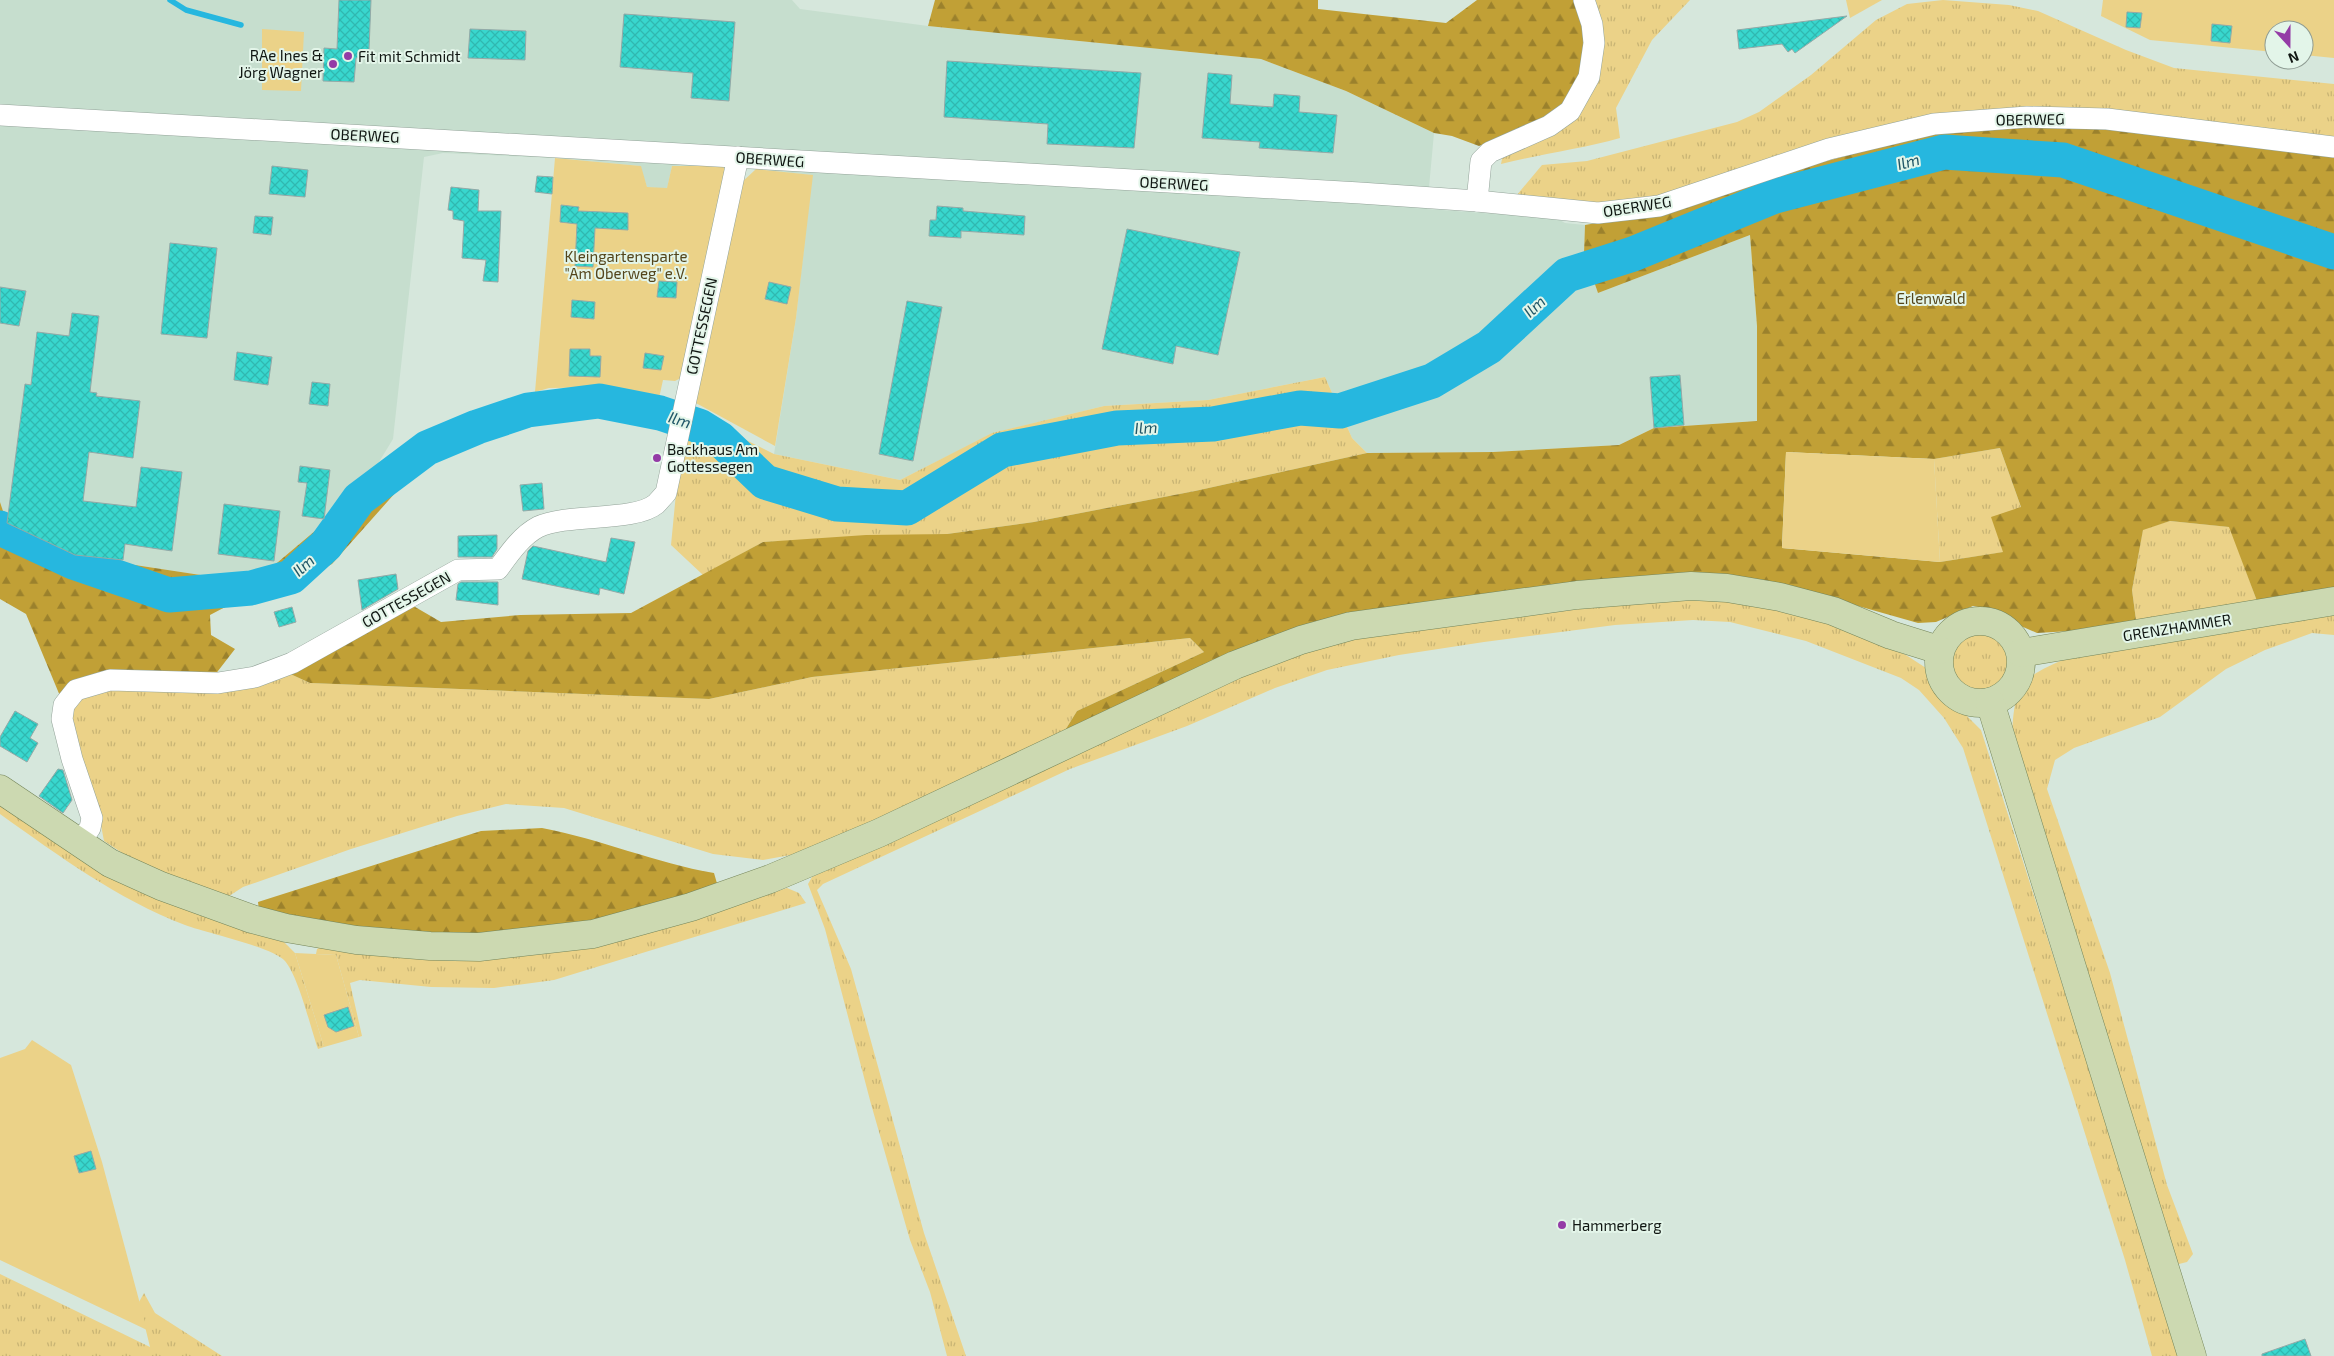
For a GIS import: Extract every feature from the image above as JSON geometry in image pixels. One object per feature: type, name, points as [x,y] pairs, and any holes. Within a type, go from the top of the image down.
[{"type":"main road","points":[[0,789],[110,863],[169,889],[244,916],[286,928],[356,940],[430,946],[479,947],[593,934],[691,908],[778,876],[879,833],[1235,665],[1300,640],[1351,626],[1578,595],[1691,586],[1727,588],[1798,602],[1833,611],[1891,635],[1940,650]]},
{"type":"main road","name":"GRENZHAMMER","points":[[2021,653],[2334,601]]},
{"type":"main road","points":[[1980,620],[1993,622],[2005,629],[2015,640],[2021,653],[2020,672],[2013,687],[2003,696],[1990,702],[1970,702],[1952,693],[1944,683],[1939,671],[1940,650],[1947,636],[1956,627],[1967,622],[1980,620]]},
{"type":"main road","points":[[1990,702],[2192,1356]]},
{"type":"street","points":[[1477,201],[1481,161],[1490,152],[1549,126],[1570,111],[1590,77],[1594,44],[1592,24],[1584,0]]},
{"type":"street","name":"OBERWEG","points":[[0,115],[1477,201],[1598,213],[1659,206],[1829,149],[1934,124],[2027,117],[2107,119],[2334,148]]},
{"type":"street","name":"GOTTESSEGEN","points":[[79,843],[90,828],[92,818],[72,759],[62,719],[64,704],[76,690],[102,682],[126,679],[218,683],[255,677],[277,669],[458,570],[498,569],[524,537],[538,528],[552,523],[641,511],[655,505],[666,493],[738,157]]},
{"type":"shaded area","points":[[0,0],[792,0],[800,9],[928,26],[1261,59],[1346,91],[1434,133],[1427,209],[1556,218],[1565,223],[1585,225],[1584,253],[1598,293],[1750,235],[1757,326],[1757,421],[1654,428],[1619,445],[1493,452],[1367,453],[1352,438],[1325,377],[1208,400],[1104,406],[993,433],[900,480],[774,454],[796,318],[812,175],[723,166],[672,166],[667,189],[647,187],[640,166],[555,158],[443,153],[424,157],[393,439],[360,493],[253,583],[76,556],[7,523],[0,502]]},
{"type":"green space","points":[[935,0],[1318,0],[1318,9],[1446,23],[1477,0],[1574,0],[1587,37],[1577,91],[1553,117],[1479,146],[1452,136],[1434,133],[1346,91],[1261,59],[928,26]]},
{"type":"green space","points":[[1593,0],[1690,0],[1652,40],[1616,108],[1620,138],[1501,164],[1503,154],[1567,121],[1589,97],[1597,81],[1601,61],[1600,39]]},
{"type":"green space","points":[[1846,0],[1882,0],[1850,18]]},
{"type":"green space","points":[[1943,0],[2009,5],[2038,11],[2126,50],[2174,68],[2334,84],[2334,140],[2052,109],[1627,202],[1585,202],[1516,196],[1542,165],[1587,161],[1737,122],[1759,112],[1811,75],[1876,20],[1907,4]]},
{"type":"green space","points":[[2103,0],[2334,0],[2334,58],[2314,56],[2314,20],[2264,20],[2264,51],[2150,40],[2101,16]]},
{"type":"green space","points":[[262,29],[304,32],[301,91],[262,90]]},
{"type":"green space","name":"Erlenwald","points":[[2023,127],[2105,128],[2334,153],[2334,589],[2257,601],[2229,527],[2170,521],[2143,530],[2132,590],[2136,620],[2070,631],[2037,633],[2014,623],[1995,610],[1973,606],[1936,622],[1918,623],[1844,602],[1749,579],[1329,619],[1064,732],[1077,711],[1204,652],[1190,638],[812,677],[709,699],[310,683],[286,672],[410,604],[441,622],[520,615],[631,613],[763,542],[866,535],[947,534],[1034,522],[1195,491],[1367,453],[1493,452],[1619,445],[1654,428],[1757,421],[1757,326],[1750,235],[1598,293],[1584,253],[1585,225],[1663,211],[1746,183],[1934,132]],"holes":[[[2000,448],[2021,507],[1991,517],[2003,552],[1940,562],[1782,548],[1786,452],[1934,459]]]},
{"type":"green space","name":"Kleingartensparte \"Am Oberweg\" e.V.","points":[[555,158],[641,166],[647,187],[667,188],[672,166],[723,166],[727,174],[681,378],[675,381],[663,380],[659,398],[615,387],[549,388],[535,392]]},
{"type":"green space","points":[[756,169],[813,175],[796,318],[775,446],[694,402],[740,184]]},
{"type":"green space","points":[[1325,377],[1352,438],[1367,453],[1195,491],[1034,522],[947,534],[763,542],[703,575],[671,545],[677,483],[687,431],[697,438],[692,434],[694,414],[774,454],[900,480],[992,433],[1104,406],[1208,400]]},
{"type":"green space","points":[[2000,448],[2021,507],[2004,552],[1940,562],[1934,459]]},
{"type":"green space","points":[[1786,452],[1934,459],[1940,562],[1782,548]]},
{"type":"green space","points":[[404,483],[332,564],[257,602],[229,605],[210,615],[211,635],[235,649],[211,680],[147,677],[60,696],[26,614],[0,599],[0,502],[7,523],[76,556],[253,583],[360,493]]},
{"type":"green space","points":[[2170,521],[2230,527],[2257,601],[2136,620],[2132,590],[2143,529]]},
{"type":"green space","points":[[1698,597],[1779,609],[1847,627],[1906,655],[1926,668],[1937,690],[1948,704],[1966,715],[1981,730],[2181,1356],[2152,1356],[2125,1260],[1963,748],[1944,718],[1919,690],[1901,678],[1806,641],[1730,622],[1693,620],[1615,625],[1484,642],[1399,655],[1327,670],[1275,688],[1187,726],[1070,769],[823,884],[817,890],[851,969],[924,1233],[966,1356],[947,1356],[930,1292],[910,1240],[871,1104],[825,929],[808,884],[812,877],[1190,699],[1272,663],[1362,636],[1660,599]]},
{"type":"green space","points":[[2334,613],[2334,635],[2312,633],[2265,650],[2226,669],[2160,717],[2074,748],[2055,760],[2047,789],[2110,973],[2167,1185],[2193,1254],[2187,1262],[2179,1264],[2172,1257],[2012,738],[2015,705],[2024,684],[2032,676],[2072,656]]},
{"type":"green space","points":[[1973,630],[1985,630],[2001,639],[2008,649],[2010,661],[2008,673],[2001,683],[1985,692],[1973,692],[1962,687],[1953,678],[1948,667],[1948,655],[1953,644],[1962,635]]},
{"type":"green space","points":[[1190,638],[1204,652],[1077,711],[1064,732],[822,844],[796,854],[763,860],[713,854],[564,808],[506,804],[457,816],[351,849],[243,887],[226,898],[136,862],[104,841],[100,820],[69,729],[71,708],[84,695],[102,689],[286,672],[310,683],[709,699],[812,677]]},
{"type":"green space","points":[[0,805],[283,941],[295,953],[324,1047],[318,1049],[295,979],[285,961],[254,946],[185,925],[112,890],[0,814]]},
{"type":"green space","points":[[542,828],[585,838],[692,869],[714,873],[718,887],[598,921],[480,935],[413,934],[344,926],[259,910],[258,902],[481,831]]},
{"type":"green space","points":[[787,888],[799,893],[806,903],[554,980],[494,988],[431,987],[360,980],[350,983],[362,1036],[359,1037],[336,955],[316,954],[317,949],[325,945],[750,900]]},
{"type":"green space","points":[[295,953],[336,955],[359,1037],[324,1047]]},
{"type":"green space","points":[[32,1040],[71,1065],[102,1162],[147,1330],[0,1260],[0,1058],[25,1049]]},
{"type":"green space","points":[[0,1274],[150,1347],[139,1302],[144,1293],[155,1313],[222,1356],[0,1356]]},
{"type":"building","points":[[339,0],[371,0],[369,50],[364,50],[363,58],[356,58],[354,82],[323,81],[324,48],[337,49]]},
{"type":"building","points":[[2127,12],[2142,13],[2140,28],[2126,27]]},
{"type":"building","points":[[624,14],[735,22],[729,101],[691,98],[693,73],[620,67]]},
{"type":"building","points":[[1847,16],[1795,53],[1792,49],[1788,52],[1782,44],[1739,49],[1737,30]]},
{"type":"building","points":[[2212,24],[2232,26],[2230,43],[2211,41]]},
{"type":"building","points":[[470,29],[526,31],[525,60],[468,58]]},
{"type":"building","points":[[947,61],[1141,73],[1134,148],[1047,144],[1048,124],[944,117]]},
{"type":"building","points":[[1208,73],[1232,75],[1230,104],[1273,107],[1274,94],[1300,96],[1299,112],[1337,115],[1333,153],[1259,148],[1260,142],[1202,138]]},
{"type":"building","points":[[272,166],[308,170],[305,197],[269,194]]},
{"type":"building","points":[[537,176],[553,177],[552,194],[535,192]]},
{"type":"building","points":[[451,187],[479,190],[478,211],[501,211],[498,282],[483,281],[486,260],[462,258],[464,221],[453,219],[453,211],[448,210]]},
{"type":"building","points":[[561,205],[579,207],[578,211],[628,213],[628,230],[595,228],[593,267],[575,266],[577,224],[560,222]]},
{"type":"building","points":[[937,206],[963,208],[963,211],[1025,216],[1024,235],[961,231],[961,238],[929,236],[930,220],[936,220]]},
{"type":"building","points":[[255,216],[273,217],[271,235],[253,233]]},
{"type":"building","points":[[1127,229],[1240,252],[1218,355],[1176,346],[1173,364],[1102,349]]},
{"type":"building","points":[[170,243],[217,248],[207,338],[161,334]]},
{"type":"building","points":[[659,281],[677,282],[676,298],[657,297]]},
{"type":"building","points":[[769,282],[791,287],[787,304],[765,299]]},
{"type":"building","points":[[0,287],[26,291],[19,326],[0,323]]},
{"type":"building","points":[[572,300],[595,302],[594,319],[571,317]]},
{"type":"building","points":[[907,301],[942,307],[913,461],[879,454]]},
{"type":"building","points":[[72,313],[99,316],[90,392],[97,393],[96,396],[140,401],[133,458],[89,452],[83,501],[136,507],[141,467],[182,472],[172,551],[125,544],[123,560],[75,555],[7,523],[25,384],[31,385],[37,332],[69,336]]},
{"type":"building","points":[[570,349],[590,349],[590,356],[601,356],[600,377],[569,376]]},
{"type":"building","points":[[237,352],[272,357],[268,385],[234,380]]},
{"type":"building","points":[[645,353],[664,356],[661,370],[643,368]]},
{"type":"building","points":[[1680,375],[1684,425],[1654,428],[1650,377]]},
{"type":"building","points":[[312,382],[330,384],[328,406],[309,404]]},
{"type":"building","points":[[300,466],[330,470],[324,519],[302,516],[307,483],[298,482]]},
{"type":"building","points":[[542,483],[544,509],[523,511],[520,485]]},
{"type":"building","points":[[224,504],[280,511],[274,561],[218,554]]},
{"type":"building","points":[[497,535],[497,549],[492,557],[458,557],[458,536]]},
{"type":"building","points":[[611,538],[635,542],[624,594],[600,588],[599,595],[522,579],[528,551],[533,546],[606,562]]},
{"type":"building","points":[[396,574],[398,589],[362,610],[358,580]]},
{"type":"building","points":[[461,582],[498,582],[498,605],[456,600],[458,584]]},
{"type":"building","points":[[292,607],[296,622],[279,627],[274,612]]},
{"type":"building","points":[[15,711],[38,724],[30,738],[38,743],[27,762],[0,746],[0,737]]},
{"type":"building","points":[[58,769],[63,770],[72,800],[63,813],[39,796]]},
{"type":"building","points":[[348,1007],[354,1026],[336,1032],[328,1027],[324,1015]]},
{"type":"building","points":[[91,1151],[96,1169],[79,1173],[74,1156]]},
{"type":"building","points":[[2305,1339],[2311,1356],[2262,1356],[2262,1354]]},
{"type":"waterway","points":[[170,0],[186,10],[241,25]]},
{"type":"waterway","name":"Ilm","points":[[0,528],[73,562],[169,595],[251,588],[291,577],[326,545],[359,499],[427,448],[477,427],[528,410],[599,401],[660,413],[699,426],[720,439],[765,482],[837,504],[907,508],[1002,450],[1117,428],[1213,424],[1300,408],[1340,411],[1432,381],[1489,347],[1567,275],[1633,254],[1775,196],[1944,152],[2063,160],[2334,252]]},
{"type":"place","name":"Fit mit Schmidt","points":[[348,56]]},
{"type":"place","name":"RAe Ines & Jörg Wagner","points":[[333,64]]},
{"type":"place","name":"Backhaus Am Gottessegen","points":[[657,458]]},
{"type":"place","name":"Hammerberg","points":[[1562,1225]]}]
